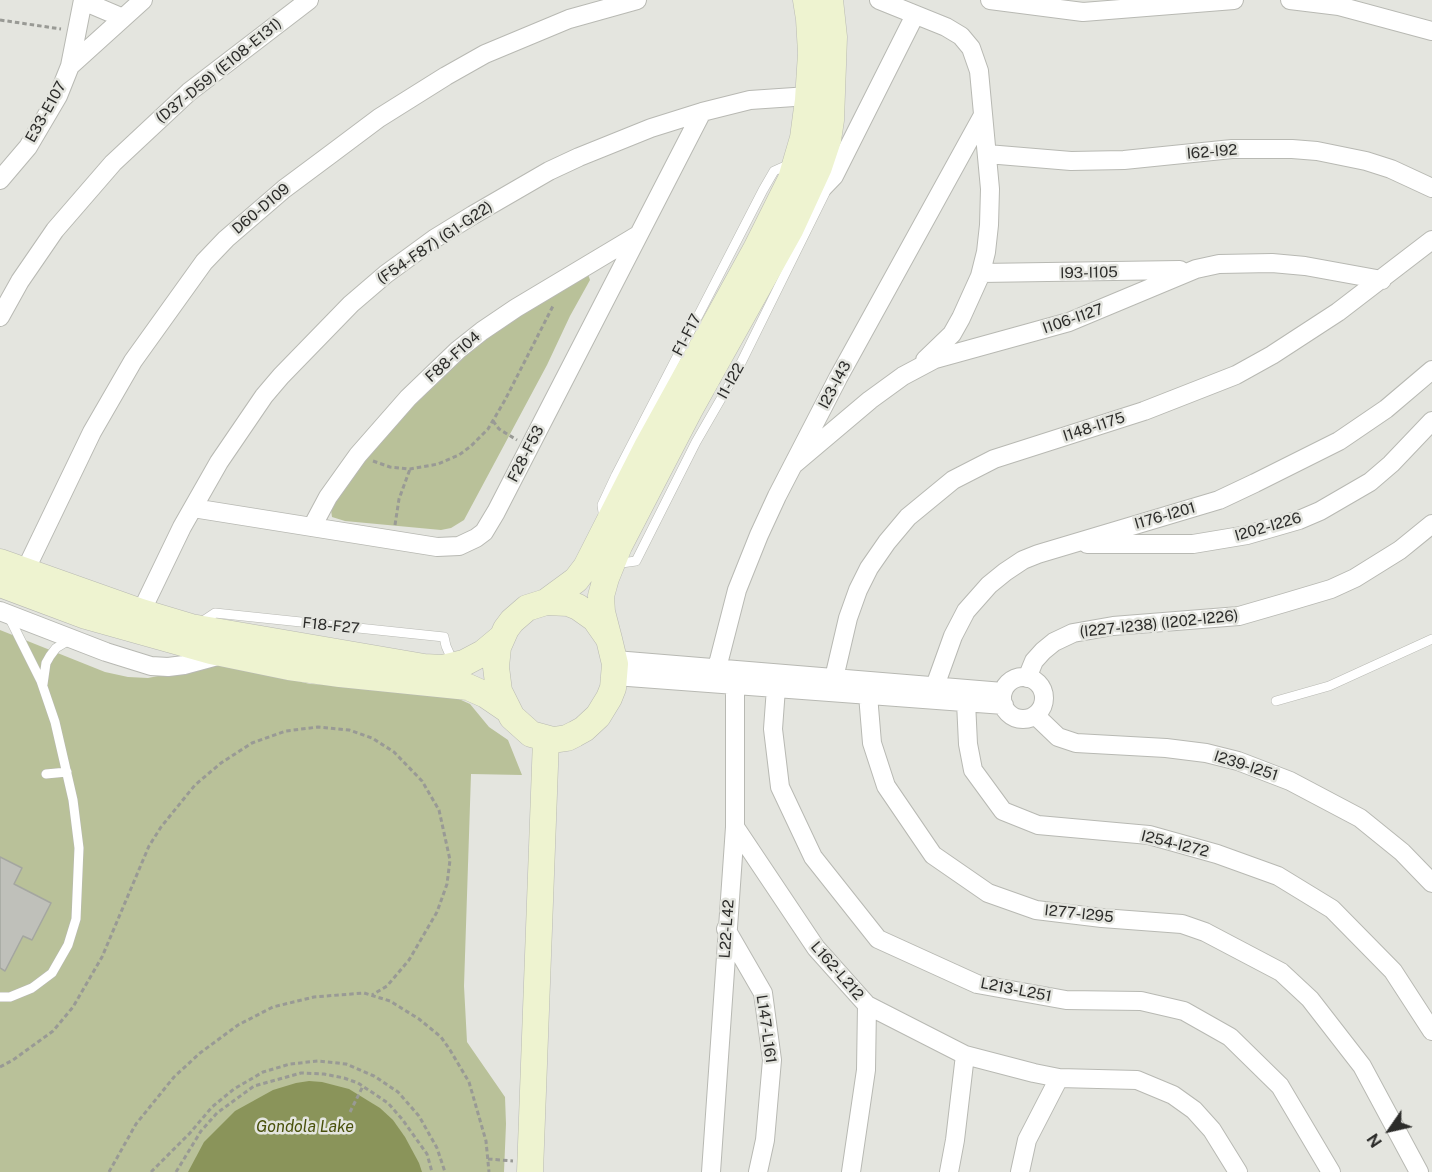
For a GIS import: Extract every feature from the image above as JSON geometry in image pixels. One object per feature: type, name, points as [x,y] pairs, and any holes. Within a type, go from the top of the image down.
[{"type":"street","points":[[83,0],[123,18]]},
{"type":"street","name":"E33-E107","points":[[0,180],[20,158],[58,96],[70,66],[83,0]]},
{"type":"street","points":[[70,66],[142,0]]},
{"type":"street","name":"(D37-D59) (E108-E131)","points":[[0,316],[20,280],[55,230],[113,163],[189,92],[309,0]]},
{"type":"street","name":"D60-D109","points":[[25,570],[92,432],[133,361],[190,281],[226,239],[284,189],[379,118],[446,76],[485,54],[569,19],[637,0]]},
{"type":"street","points":[[806,0],[811,53],[809,96],[797,161],[777,210],[648,445],[582,574],[546,602],[527,608],[506,629],[501,638],[496,655],[496,680],[508,710],[523,729],[531,734],[546,739],[567,738],[590,724],[609,698],[613,659],[601,605],[603,587],[643,499],[798,213],[819,167],[828,140],[831,120],[834,37],[830,0]]},
{"type":"street","points":[[879,0],[961,36],[971,48],[979,71],[990,189],[989,225],[981,273],[962,318],[952,334],[918,368]]},
{"type":"street","points":[[990,0],[1083,12],[1234,0]]},
{"type":"street","points":[[1290,0],[1339,6],[1432,32]]},
{"type":"street","points":[[798,213],[834,176],[915,15]]},
{"type":"street","name":"(F54-F87) (G1-G22)","points":[[141,612],[182,527],[235,435],[280,376],[351,304],[386,274],[444,233],[549,171],[651,128],[750,100],[777,96],[809,96]]},
{"type":"street","name":"F28-F53","points":[[193,508],[437,547],[451,547],[467,543],[484,532],[702,112]]},
{"type":"street","name":"I23-I43","points":[[717,669],[737,590],[759,536],[793,465],[838,378],[983,115]]},
{"type":"street","name":"I62-I92","points":[[987,154],[1071,161],[1124,160],[1232,149],[1317,151],[1366,161],[1391,169],[1432,188]]},
{"type":"street","name":"F88-F104","points":[[312,527],[328,497],[358,455],[402,405],[458,350],[490,325],[639,234]]},
{"type":"street","name":"I148-I175","points":[[834,678],[848,618],[869,568],[908,517],[953,480],[994,459],[1154,407],[1236,375],[1308,333],[1382,280],[1432,240]]},
{"type":"street","name":"I106-I127","points":[[793,465],[870,400],[935,359],[1069,322],[1197,269],[1228,264],[1272,263],[1305,266],[1382,280]]},
{"type":"street","name":"I93-I105","points":[[981,273],[1105,273],[1197,269]]},
{"type":"street","name":"I176-I201","points":[[935,686],[959,622],[974,601],[1005,572],[1023,560],[1219,500],[1339,441],[1386,409],[1432,370]]},
{"type":"street","name":"I202-I226","points":[[1070,544],[1193,544],[1247,535],[1299,519],[1320,511],[1370,482],[1391,464],[1432,421]]},
{"type":"street","name":"(I227-I238) (I202-I226)","points":[[1028,678],[1034,661],[1042,651],[1073,633],[1113,626],[1239,616],[1331,589],[1355,578],[1400,550],[1432,524]]},
{"type":"street","points":[[0,562],[141,612],[191,627],[424,668],[455,666],[474,659],[501,638]]},
{"type":"street","points":[[0,584],[86,616],[225,654],[340,674],[468,687],[486,695],[508,710]]},
{"type":"street","points":[[546,602],[568,603],[595,619],[613,659]]},
{"type":"street","points":[[4,613],[70,639],[151,666],[184,665],[225,654]]},
{"type":"street","points":[[613,659],[935,686],[1003,699]]},
{"type":"street","points":[[613,659],[735,685],[966,702],[1003,699]]},
{"type":"street","points":[[1028,678],[1035,681],[1043,692],[1043,705],[1035,715],[1023,719],[1008,713],[1003,699],[1008,684],[1015,679],[1028,678]]},
{"type":"street","name":"L22-L42","points":[[711,1172],[735,826],[735,685]]},
{"type":"street","name":"L213-L251","points":[[776,688],[773,729],[780,787],[813,857],[878,939],[977,984],[1066,1000],[1141,1001],[1184,1011],[1230,1037],[1280,1086],[1331,1172]]},
{"type":"street","name":"I277-I295","points":[[868,695],[872,743],[886,786],[933,855],[988,893],[1036,910],[1182,924],[1205,932],[1281,972],[1310,999],[1362,1066],[1419,1172]]},
{"type":"street","name":"I254-I272","points":[[966,702],[968,744],[973,770],[1003,811],[1038,825],[1149,835],[1216,854],[1278,876],[1332,909],[1394,971],[1432,1031]]},
{"type":"street","name":"I239-I251","points":[[1035,715],[1055,734],[1076,743],[1166,748],[1206,753],[1238,761],[1290,781],[1360,818],[1402,852],[1432,883]]},
{"type":"street","points":[[530,1172],[546,739]]},
{"type":"street","name":"L162-L212","points":[[735,826],[816,948],[867,1005],[866,1070],[851,1172]]},
{"type":"street","name":"L147-L161","points":[[726,930],[763,993],[772,1060],[765,1140],[758,1172]]},
{"type":"street","points":[[867,1005],[965,1055],[1059,1078],[1137,1080],[1173,1095],[1194,1110],[1212,1130],[1238,1172]]},
{"type":"street","points":[[949,1172],[965,1055]]},
{"type":"street","points":[[1020,1172],[1027,1140],[1059,1078]]},
{"type":"lane","name":"I1-I22","points":[[612,565],[636,561],[696,442],[742,362],[834,176]]},
{"type":"lane","points":[[0,997],[10,997],[32,988],[52,973],[68,945],[76,919],[79,848],[73,800],[55,722],[43,687],[4,613]]},
{"type":"lane","points":[[43,687],[46,663],[56,648],[70,639]]},
{"type":"lane","points":[[1276,701],[1329,686],[1432,639]]},
{"type":"lane","points":[[46,774],[67,772]]},
{"type":"path","points":[[0,20],[78,32]]},
{"type":"path","points":[[358,455],[390,466],[410,469],[438,464],[459,456],[488,429],[568,276]]},
{"type":"path","points":[[492,421],[499,429],[530,447]]},
{"type":"path","points":[[392,540],[399,499],[410,469]]},
{"type":"path","points":[[0,1067],[13,1060],[52,1030],[73,1007],[102,957],[149,846],[161,827],[195,785],[221,763],[252,743],[286,730],[318,727],[349,730],[372,738],[394,752],[422,780],[439,810],[450,860],[447,884],[437,912],[409,960],[387,986],[372,996]]},
{"type":"path","points":[[109,1172],[136,1124],[174,1077],[200,1053],[238,1025],[273,1007],[314,997],[364,993],[390,1000],[419,1019],[441,1037],[461,1065],[479,1114],[486,1141],[489,1172]]},
{"type":"path","points":[[152,1172],[212,1107],[234,1089],[263,1072],[290,1064],[318,1060],[346,1064],[374,1076],[398,1092],[419,1116],[437,1148],[445,1172]]},
{"type":"path","points":[[176,1172],[201,1131],[217,1113],[254,1086],[301,1073],[344,1078],[363,1086],[388,1103],[427,1154],[432,1172]]},
{"type":"path","points":[[350,1112],[363,1086]]},
{"type":"shaded area","points":[[588,274],[590,280],[464,520],[451,528],[441,530],[345,521],[332,517],[331,510],[340,491],[372,448],[469,348],[533,300]]},
{"type":"shaded area","points":[[0,630],[105,672],[128,677],[148,678],[218,664],[310,684],[401,688],[450,695],[470,704],[489,727],[508,740],[522,775],[471,774],[464,986],[467,1042],[505,1097],[504,1172],[0,1172]]},
{"type":"water","name":"Gondola Lake","points":[[309,1081],[349,1089],[380,1108],[393,1120],[405,1137],[422,1172],[188,1172],[204,1142],[235,1111],[273,1090]]},
{"type":"building","points":[[0,857],[22,868],[14,884],[51,903],[32,940],[23,936],[5,971],[0,968]]}]
